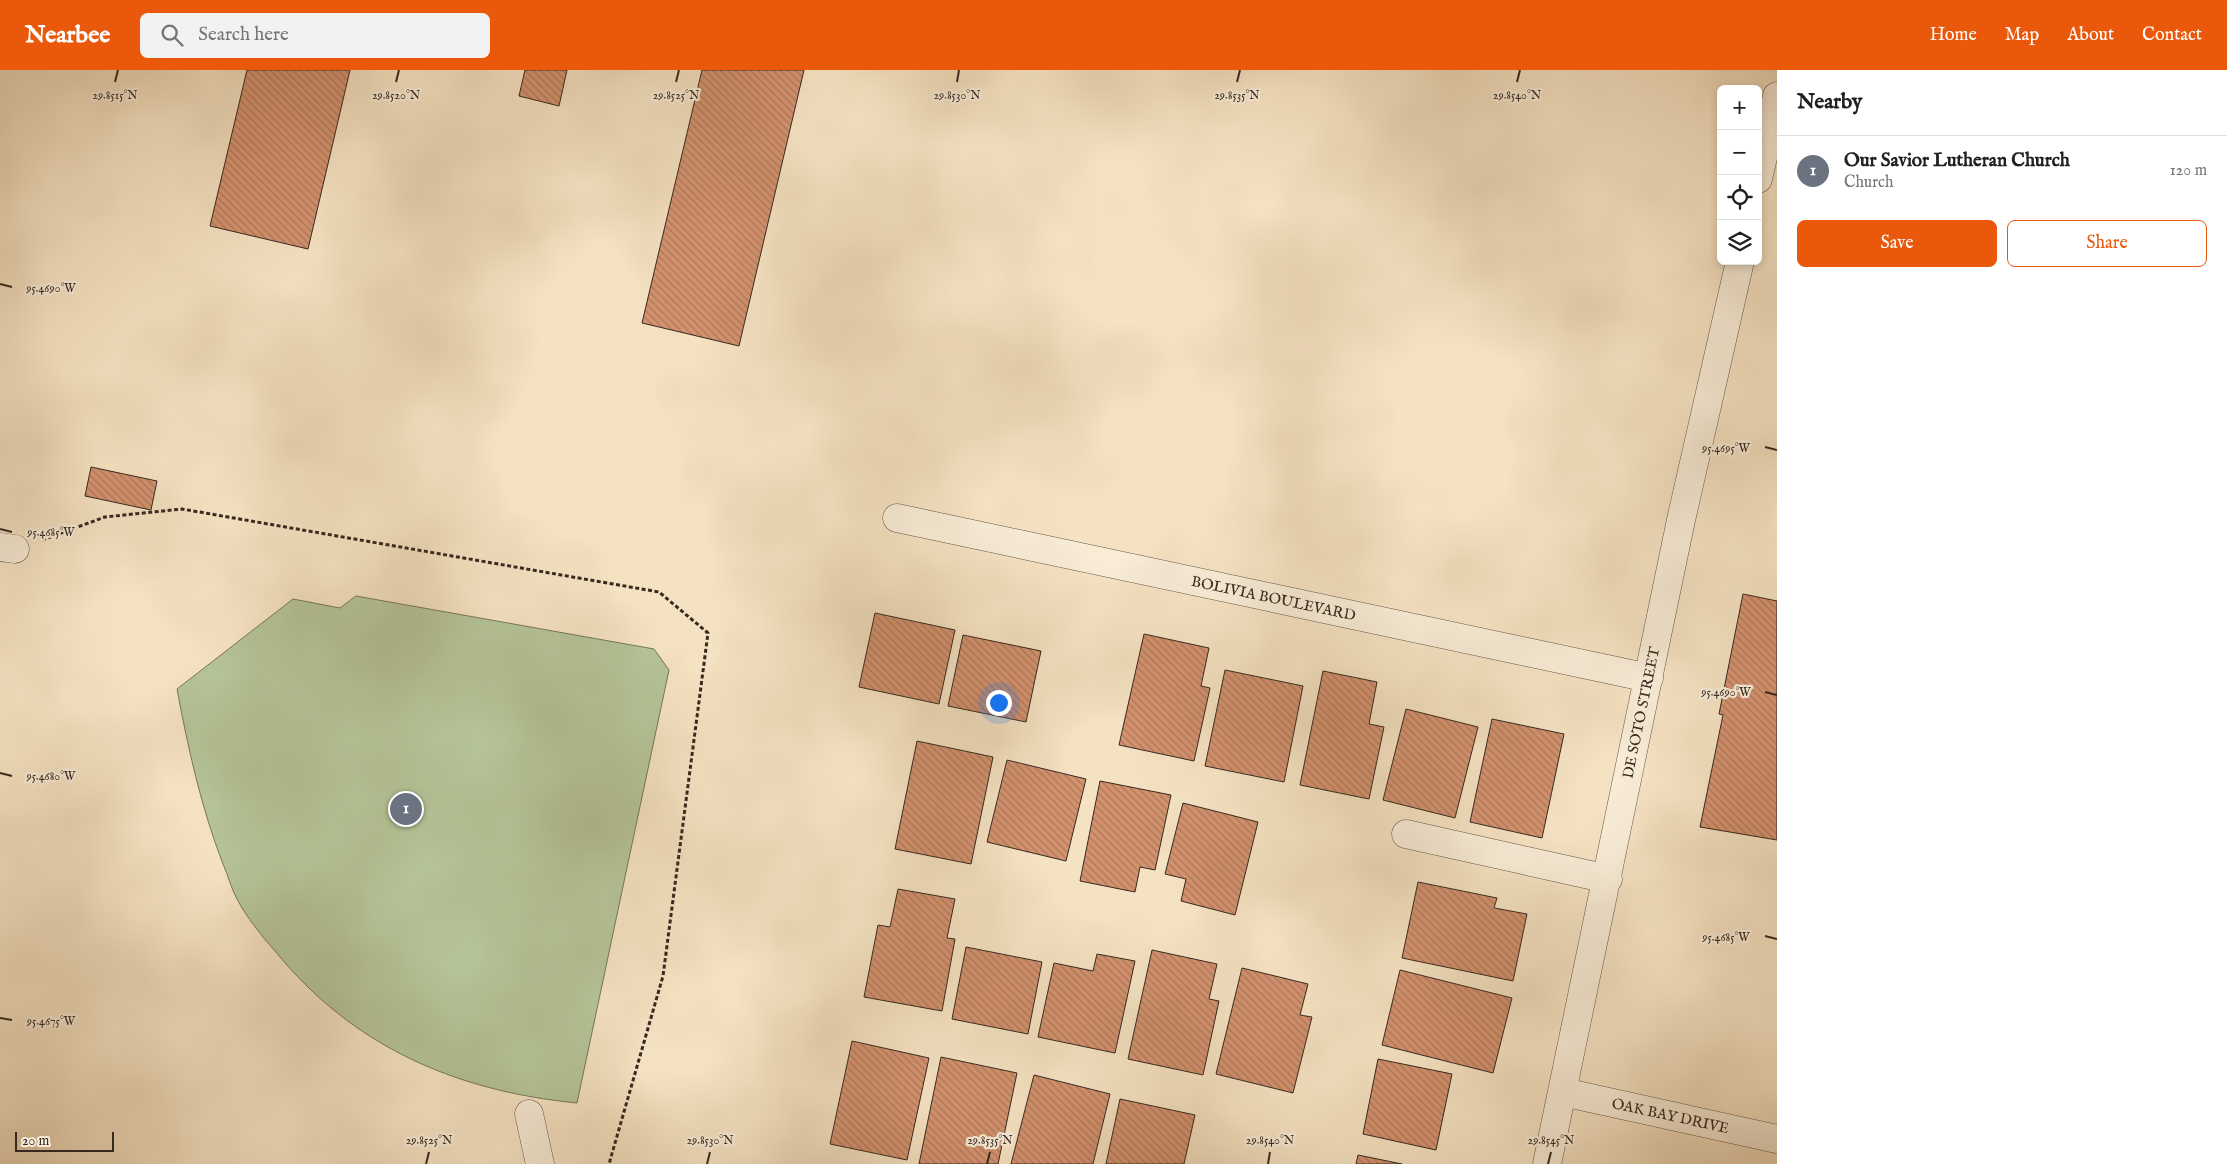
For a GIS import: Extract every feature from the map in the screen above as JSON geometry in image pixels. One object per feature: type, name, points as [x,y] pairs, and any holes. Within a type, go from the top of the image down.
[{"type":"street","points":[[1759,175],[1777,96]]},
{"type":"street","name":"DE SOTO STREET","points":[[1547,1164],[1564,1092],[1681,520],[1739,265]]},
{"type":"street","name":"BOLIVIA BOULEVARD","points":[[898,518],[1649,678]]},
{"type":"street","points":[[1406,834],[1608,879]]},
{"type":"street","name":"OAK BAY DRIVE","points":[[1564,1092],[1777,1139]]},
{"type":"street","points":[[529,1114],[540,1164]]},
{"type":"path","points":[[8,548],[105,517],[182,509],[659,592],[708,633],[663,976],[622,1112],[609,1164]]},
{"type":"green space","points":[[356,596],[654,649],[669,670],[577,1103],[532,1097],[490,1088],[449,1075],[410,1059],[373,1038],[338,1014],[305,985],[259,933],[235,895],[215,843],[202,799],[177,689],[293,599],[340,608]]},
{"type":"building","points":[[247,70],[350,70],[308,249],[210,226]]},
{"type":"building","points":[[525,70],[567,70],[559,106],[519,96]]},
{"type":"building","points":[[702,70],[804,70],[739,346],[642,323]]},
{"type":"building","points":[[91,467],[157,481],[151,510],[85,496]]},
{"type":"building","points":[[1743,594],[1777,601],[1777,840],[1700,827],[1723,715],[1719,714]]},
{"type":"building","points":[[875,613],[955,630],[939,704],[859,687]]},
{"type":"building","points":[[1144,634],[1209,648],[1201,686],[1210,688],[1194,761],[1119,745]]},
{"type":"building","points":[[963,635],[1041,651],[1026,722],[948,706]]},
{"type":"building","points":[[1225,670],[1303,686],[1284,782],[1205,766]]},
{"type":"building","points":[[1323,671],[1377,682],[1369,724],[1384,727],[1369,799],[1300,785]]},
{"type":"building","points":[[1406,709],[1478,727],[1455,818],[1383,800]]},
{"type":"building","points":[[1492,719],[1564,734],[1542,838],[1470,822]]},
{"type":"building","points":[[917,741],[993,757],[971,864],[895,849]]},
{"type":"building","points":[[1007,760],[1086,779],[1066,861],[987,842]]},
{"type":"building","points":[[1100,781],[1171,795],[1155,870],[1140,867],[1135,892],[1080,881]]},
{"type":"building","points":[[1183,803],[1258,822],[1235,915],[1181,901],[1186,879],[1165,874]]},
{"type":"building","points":[[1418,882],[1497,898],[1494,908],[1527,914],[1513,981],[1402,958]]},
{"type":"building","points":[[898,889],[955,899],[947,938],[955,939],[942,1011],[864,997],[878,925],[890,927]]},
{"type":"building","points":[[966,947],[1042,962],[1028,1034],[952,1019]]},
{"type":"building","points":[[1152,950],[1217,964],[1209,999],[1219,1001],[1203,1075],[1128,1059]]},
{"type":"building","points":[[1097,954],[1135,961],[1115,1053],[1038,1037],[1054,963],[1093,971]]},
{"type":"building","points":[[1242,968],[1308,984],[1300,1015],[1312,1017],[1293,1093],[1216,1074]]},
{"type":"building","points":[[1400,970],[1512,998],[1493,1073],[1382,1045]]},
{"type":"building","points":[[852,1041],[929,1058],[907,1160],[830,1144]]},
{"type":"building","points":[[941,1057],[1017,1073],[998,1164],[919,1164]]},
{"type":"building","points":[[1378,1059],[1452,1074],[1436,1150],[1363,1134]]},
{"type":"building","points":[[1034,1075],[1110,1094],[1093,1164],[1011,1164]]},
{"type":"building","points":[[1120,1099],[1195,1115],[1184,1164],[1106,1164]]},
{"type":"building","points":[[1358,1155],[1402,1164],[1356,1164]]},
{"type":"place","name":"Our Savior Lutheran Church","points":[[406,809]]}]
